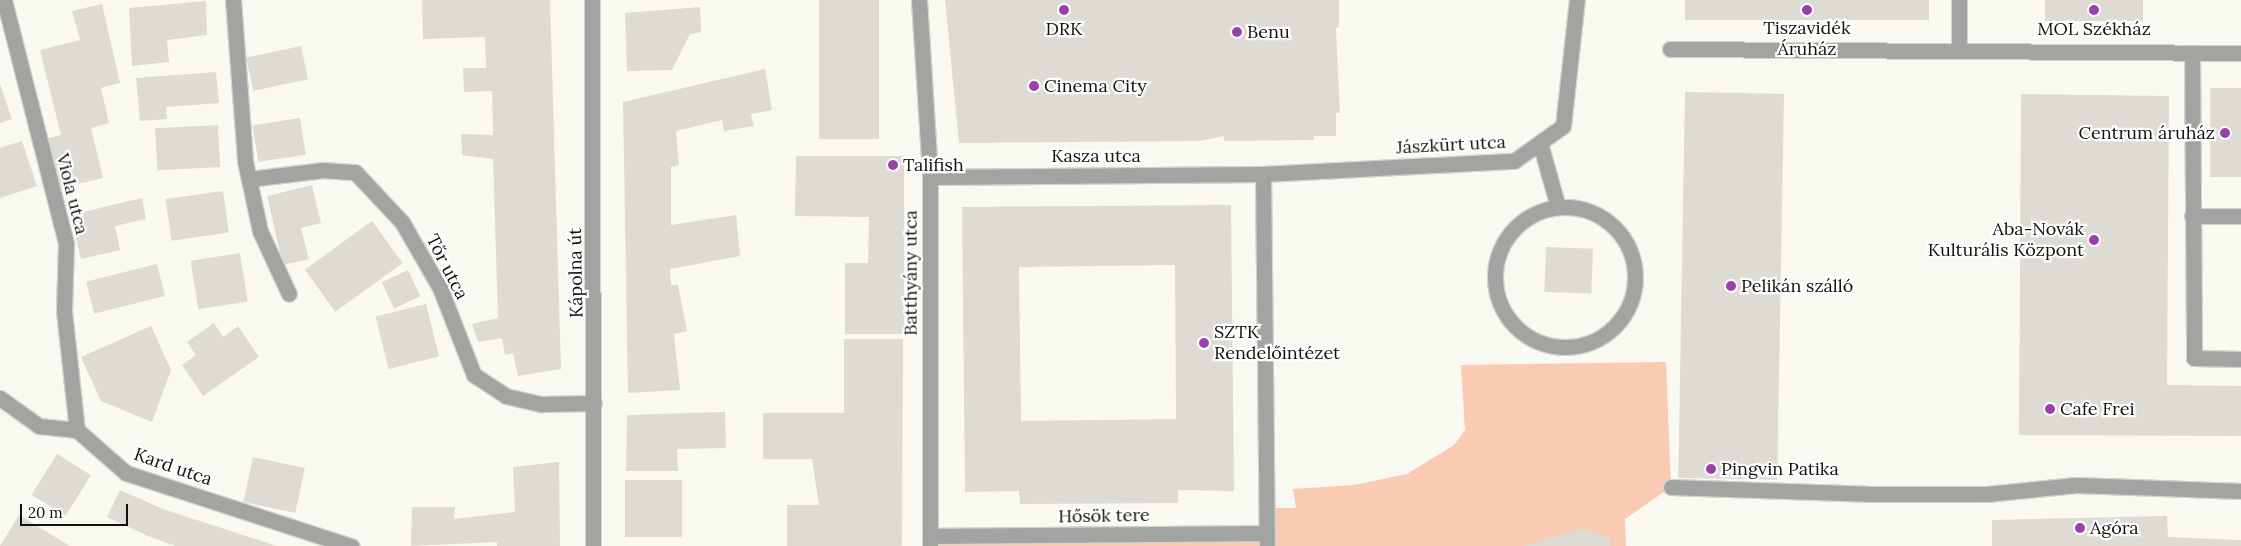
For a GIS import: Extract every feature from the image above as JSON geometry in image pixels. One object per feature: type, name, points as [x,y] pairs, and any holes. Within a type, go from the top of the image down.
[{"type":"street","name":"Viola utca","points":[[4,0],[66,244],[64,311],[77,430]]},
{"type":"street","points":[[233,0],[249,179],[260,231],[289,294]]},
{"type":"street","name":"Kápolna út","points":[[592,0],[593,546]]},
{"type":"street","name":"Batthyány utca","points":[[919,0],[930,176],[930,541]]},
{"type":"street","name":"Jászkürt utca","points":[[1263,174],[1514,161],[1563,126],[1577,0]]},
{"type":"street","points":[[1959,0],[1959,51]]},
{"type":"street","points":[[1670,49],[2241,53]]},
{"type":"street","points":[[2192,53],[2194,358],[2241,359]]},
{"type":"street","points":[[1540,143],[1558,207]]},
{"type":"street","name":"Tőr utca","points":[[249,179],[322,170],[354,172],[402,222],[440,288],[474,375],[506,396],[542,404],[594,403]]},
{"type":"street","points":[[1263,174],[1267,539]]},
{"type":"street","name":"Kasza utca","points":[[930,176],[1263,174]]},
{"type":"street","points":[[1558,207],[1582,208],[1603,217],[1619,231],[1630,250],[1636,272],[1634,293],[1625,314],[1611,330],[1592,342],[1570,346],[1548,345],[1526,335],[1508,318],[1498,296],[1495,272],[1501,248],[1515,228],[1534,214],[1558,207]]},
{"type":"street","points":[[2192,216],[2241,216]]},
{"type":"street","points":[[0,398],[39,426],[77,430]]},
{"type":"street","name":"Kard utca","points":[[77,430],[126,473],[351,546]]},
{"type":"street","points":[[1671,487],[1866,494],[1987,494],[2076,485],[2241,491]]},
{"type":"street","name":"Hősök tere","points":[[930,541],[1267,539]]},
{"type":"shaded area","points":[[1666,362],[1671,487],[1625,519],[1626,546],[930,546],[930,537],[1263,533],[1264,508],[1296,508],[1293,489],[1354,485],[1407,474],[1454,445],[1465,430],[1461,365]]},
{"type":"building","points":[[422,0],[550,0],[561,369],[518,376],[513,353],[505,355],[502,338],[478,342],[472,324],[498,318],[493,159],[462,155],[461,134],[493,135],[492,91],[464,92],[463,68],[486,68],[485,37],[423,39]]},
{"type":"building","points":[[819,0],[879,0],[879,139],[819,139]]},
{"type":"building","points":[[945,0],[1339,0],[1339,27],[1336,28],[1340,113],[1336,113],[1336,136],[1314,136],[1314,140],[1224,141],[1224,136],[1200,141],[959,143]]},
{"type":"building","name":"Tiszavidék Áruház","points":[[1685,0],[1929,0],[1929,20],[1685,20]]},
{"type":"building","name":"MOL Székház","points":[[2045,0],[2143,0],[2143,21],[2045,21]]},
{"type":"building","points":[[206,1],[207,35],[167,40],[169,62],[132,66],[129,8]]},
{"type":"building","points":[[102,4],[120,83],[101,88],[109,123],[91,128],[103,178],[61,188],[48,138],[61,135],[40,50],[80,40],[72,11]]},
{"type":"building","points":[[700,7],[701,32],[690,34],[672,70],[627,71],[625,13]]},
{"type":"building","points":[[301,46],[308,79],[253,91],[246,58]]},
{"type":"building","points":[[765,69],[772,110],[751,114],[754,126],[724,131],[722,120],[676,131],[679,165],[671,167],[671,225],[736,215],[740,256],[670,269],[671,285],[678,285],[687,331],[674,334],[680,390],[628,393],[623,102]]},
{"type":"building","points":[[216,72],[219,103],[166,107],[167,119],[140,121],[136,78]]},
{"type":"building","points":[[0,84],[12,119],[0,123]]},
{"type":"building","name":"Centrum áruház","points":[[2210,88],[2241,88],[2241,177],[2210,177]]},
{"type":"building","name":"Pelikán szálló","points":[[1685,92],[1784,94],[1777,480],[1678,478]]},
{"type":"building","name":"Aba-Novák Kulturális Központ","points":[[2021,94],[2169,96],[2167,385],[2241,386],[2241,436],[2019,435]]},
{"type":"building","points":[[300,118],[306,155],[258,162],[253,126]]},
{"type":"building","points":[[218,125],[220,167],[157,170],[155,128]]},
{"type":"building","points":[[22,141],[37,186],[0,198],[0,148]]},
{"type":"building","points":[[796,156],[904,156],[904,334],[845,334],[845,263],[868,263],[869,217],[795,216]]},
{"type":"building","points":[[312,185],[321,223],[301,228],[309,259],[283,265],[267,196]]},
{"type":"building","points":[[223,191],[229,233],[171,241],[166,199]]},
{"type":"building","points":[[142,198],[146,219],[115,226],[120,250],[81,259],[70,215]]},
{"type":"building","name":"SZTK Rendelőintézet","points":[[1231,205],[1234,491],[1178,490],[1178,503],[1020,504],[1019,491],[965,492],[962,207]],"holes":[[[1175,265],[1176,419],[1021,421],[1019,267]]]},
{"type":"building","points":[[372,221],[403,263],[335,312],[305,270]]},
{"type":"building","points":[[1546,247],[1593,249],[1591,294],[1544,292]]},
{"type":"building","points":[[240,253],[248,301],[198,309],[191,261]]},
{"type":"building","points":[[157,264],[165,296],[94,314],[86,282]]},
{"type":"building","points":[[408,270],[420,296],[394,309],[382,282]]},
{"type":"building","points":[[426,304],[439,356],[389,369],[376,317]]},
{"type":"building","points":[[214,323],[223,337],[238,326],[259,357],[203,396],[182,365],[196,355],[187,342]]},
{"type":"building","points":[[151,326],[171,370],[152,422],[101,401],[81,357]]},
{"type":"building","points":[[844,339],[903,339],[902,546],[787,546],[787,505],[819,505],[812,459],[763,459],[763,413],[844,413]]},
{"type":"building","points":[[725,412],[726,448],[677,449],[678,471],[626,471],[627,415]]},
{"type":"building","points":[[57,454],[91,475],[65,516],[32,495]]},
{"type":"building","points":[[253,457],[305,468],[295,513],[243,502]]},
{"type":"building","points":[[559,462],[560,546],[497,546],[497,542],[411,546],[412,507],[455,507],[454,519],[515,512],[513,467]]},
{"type":"building","points":[[625,480],[682,480],[682,537],[625,537]]},
{"type":"building","points":[[120,490],[163,509],[277,546],[176,546],[150,537],[107,517]]},
{"type":"building","points":[[19,515],[70,546],[0,546]]},
{"type":"building","name":"Agóra","points":[[2167,516],[2168,537],[2241,540],[2241,546],[1992,546],[1992,520]]},
{"type":"building","points":[[1580,529],[1609,537],[1611,546],[1523,546]]},
{"type":"place","name":"DRK","points":[[1064,10]]},
{"type":"place","name":"Tiszavidék Áruház","points":[[1807,10]]},
{"type":"place","name":"MOL Székház","points":[[2094,10]]},
{"type":"place","name":"Benu","points":[[1237,32]]},
{"type":"place","name":"Cinema City","points":[[1034,86]]},
{"type":"place","name":"Centrum áruház","points":[[2225,133]]},
{"type":"place","name":"Talifish","points":[[893,165]]},
{"type":"place","name":"Aba-Novák Kulturális Központ","points":[[2094,240]]},
{"type":"place","name":"Pelikán szálló","points":[[1731,286]]},
{"type":"place","name":"SZTK Rendelőintézet","points":[[1204,343]]},
{"type":"place","name":"Cafe Frei","points":[[2050,409]]},
{"type":"place","name":"Pingvin Patika","points":[[1711,469]]},
{"type":"place","name":"Agóra","points":[[2080,528]]}]
